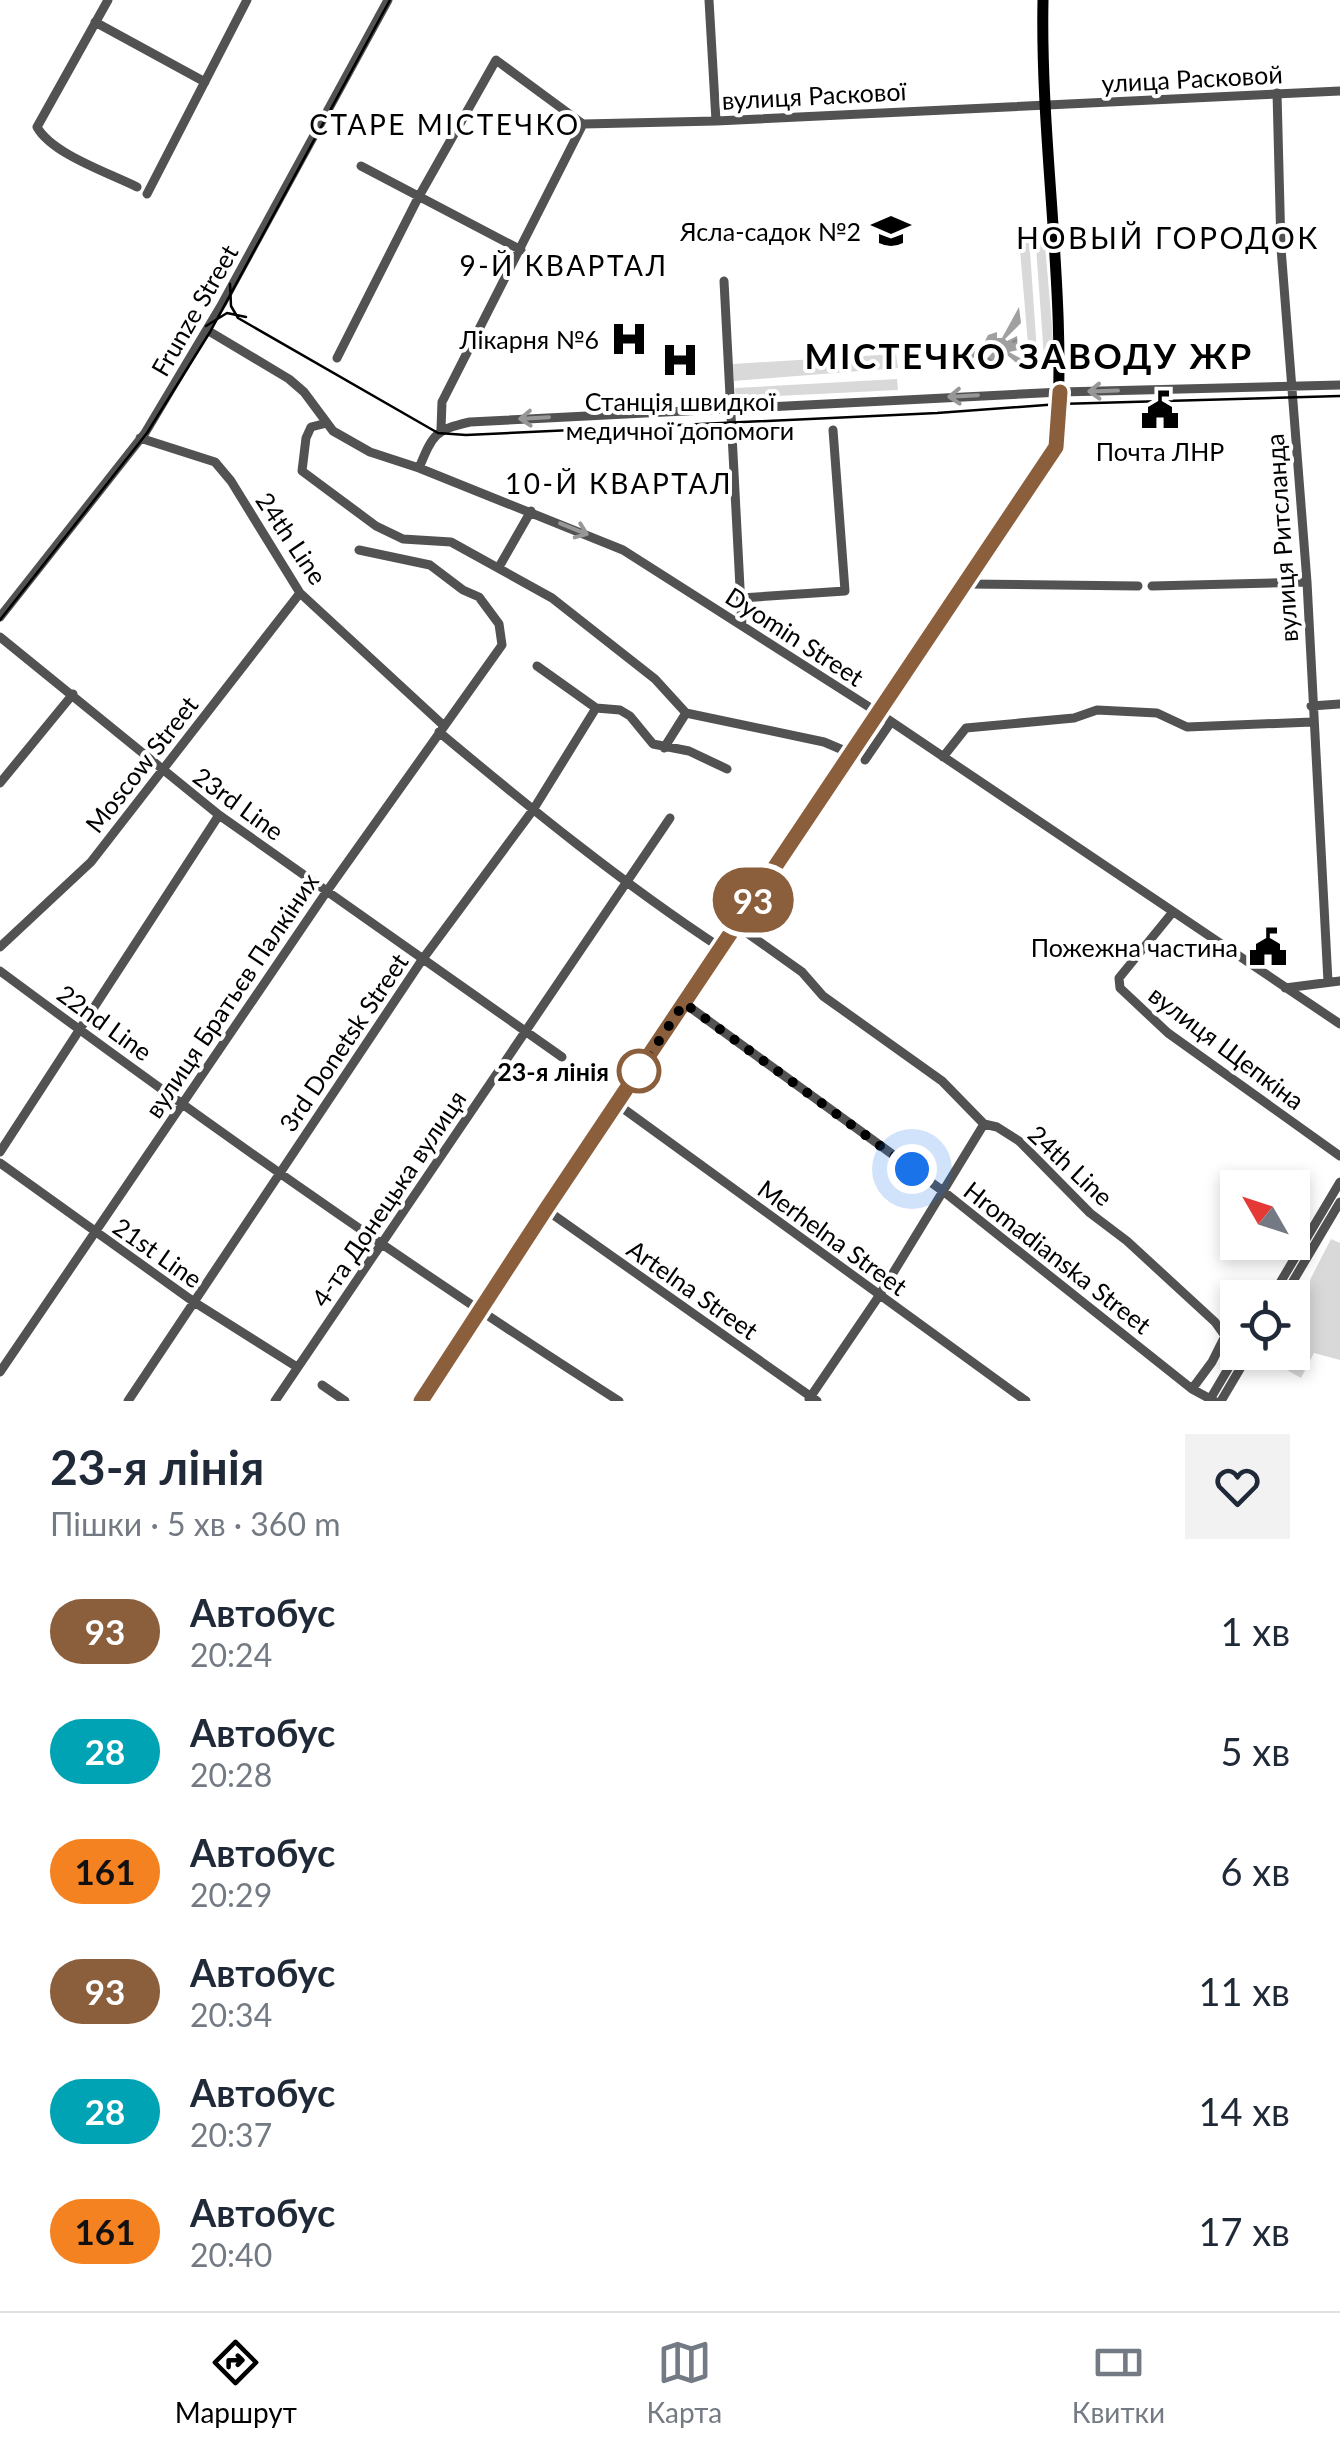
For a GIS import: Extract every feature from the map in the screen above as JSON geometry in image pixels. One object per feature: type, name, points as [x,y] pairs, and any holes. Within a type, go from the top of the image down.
[{"type":"main road","points":[[421,1401],[1056,447],[1060,392],[1042,0]]},
{"type":"street","points":[[108,0],[37,126],[43,138],[57,148],[137,187]]},
{"type":"street","points":[[147,194],[247,0]]},
{"type":"street","name":"Frunze Street","points":[[0,617],[140,438],[207,330],[388,0]]},
{"type":"street","points":[[708,0],[716,120]]},
{"type":"street","points":[[96,22],[205,82]]},
{"type":"street","points":[[337,358],[418,198],[496,60],[583,124],[442,402],[441,429],[418,468]]},
{"type":"street","name":"улица Расковой","points":[[1047,104],[1340,91]]},
{"type":"street","name":"вулиця Ритсланда","points":[[1276,93],[1281,248],[1306,582],[1328,982]]},
{"type":"street","name":"вулиця Раскової","points":[[583,124],[1047,104]]},
{"type":"street","points":[[360,166],[521,250]]},
{"type":"street","points":[[724,281],[742,626]]},
{"type":"street","name":"Dyomin Street","points":[[207,330],[289,379],[304,392],[333,431],[370,452],[624,550],[877,712],[1340,1024]]},
{"type":"street","points":[[441,429],[470,422],[731,407],[1060,392],[1340,385]]},
{"type":"street","points":[[327,423],[311,428],[302,471],[380,528],[403,539],[451,542],[552,598],[655,679],[686,713],[824,742],[850,753]]},
{"type":"street","points":[[742,598],[845,591],[833,430]]},
{"type":"street","name":"24th Line","points":[[140,438],[214,462],[231,481],[300,593],[441,729],[533,810],[721,948]]},
{"type":"street","points":[[500,567],[531,511]]},
{"type":"street","name":"вулиця Братьєв Палкіних","points":[[0,1372],[326,890],[502,645],[499,624],[486,604],[430,565],[359,550]]},
{"type":"street","points":[[1152,586],[1306,582]]},
{"type":"street","points":[[964,584],[1138,586]]},
{"type":"street","name":"Moscow Street","points":[[0,947],[91,862],[300,593]]},
{"type":"street","name":"23rd Line","points":[[0,637],[220,815],[562,1056]]},
{"type":"street","points":[[537,666],[596,708],[620,710],[630,716],[653,744],[689,750],[727,768]]},
{"type":"street","points":[[0,783],[73,694]]},
{"type":"street","points":[[1311,706],[1340,704]]},
{"type":"street","name":"3rd Donetsk Street","points":[[128,1401],[422,960],[533,810],[596,708]]},
{"type":"street","points":[[943,757],[966,728],[1074,718],[1096,710],[1157,713],[1188,726],[1312,722]]},
{"type":"street","points":[[664,748],[686,713]]},
{"type":"street","points":[[865,760],[891,722]]},
{"type":"street","points":[[0,1152],[220,815]]},
{"type":"street","name":"4-та Донецька вулиця","points":[[275,1401],[670,818]]},
{"type":"street","name":"вулиця Щепкіна","points":[[1172,912],[1119,978],[1120,988],[1168,1034],[1340,1156]]},
{"type":"street","name":"24th Line","points":[[736,924],[802,972],[823,996],[942,1082],[984,1124],[1019,1141],[1090,1213],[1128,1241],[1215,1322],[1226,1336],[1192,1389]]},
{"type":"street","name":"22nd Line","points":[[0,970],[280,1172],[618,1401]]},
{"type":"street","points":[[1286,988],[1340,981]]},
{"type":"street","name":"Hromadianska Street","points":[[684,1003],[944,1192],[1192,1389],[1213,1400]]},
{"type":"street","name":"Merhelna Street","points":[[617,1104],[1026,1401]]},
{"type":"street","points":[[812,1400],[984,1124]]},
{"type":"street","name":"21st Line","points":[[0,1163],[194,1302],[298,1368]]},
{"type":"street","points":[[1282,1280],[1340,1182]]},
{"type":"street","points":[[1294,1280],[1340,1202]]},
{"type":"street","name":"Artelna Street","points":[[546,1209],[812,1400]]},
{"type":"street","points":[[1213,1400],[1229,1370]]},
{"type":"street","points":[[1213,1400],[1236,1370]]},
{"type":"street","points":[[322,1386],[345,1401]]},
{"type":"shaded area","points":[[1035,233],[1044,233],[1055,362],[1050,363],[1044,357]]},
{"type":"shaded area","points":[[1029,237],[1037,352],[1028,344],[1019,238]]},
{"type":"shaded area","points":[[896,354],[898,368],[734,381],[733,364]]},
{"type":"shaded area","points":[[897,379],[898,390],[736,398],[735,388]]},
{"type":"shaded area","points":[[1331,1239],[1340,1243],[1340,1360],[1314,1353],[1310,1361],[1310,1280]]},
{"type":"shaded area","points":[[1287,1370],[1305,1370],[1301,1378]]},
{"type":"water","points":[[1019,307],[1021,323],[1005,339],[1017,336],[1018,350],[1009,352],[1029,363],[1025,370],[1007,355],[995,357],[992,365],[981,365],[993,352],[991,349],[967,361],[964,350],[991,347],[992,343],[985,341],[988,335],[997,332],[997,338],[1002,338]]},
{"type":"tram line","points":[[0,620],[147,433],[210,332],[390,0]]},
{"type":"tram line","points":[[230,284],[231,306],[238,318],[438,433],[466,435],[1059,404],[1340,396]]},
{"type":"tram line","points":[[206,326],[227,313],[246,317]]},
{"type":"bus line","name":"93","points":[[421,1401],[1056,447],[1060,392]]},
{"type":"place","name":"Ясла-садок №2","points":[[891,231]]},
{"type":"place","name":"Лікарня №6","points":[[629,339]]},
{"type":"place","name":"Станція швидкої медичної допомоги","points":[[680,360]]},
{"type":"place","name":"Почта ЛНР","points":[[1160,410]]},
{"type":"place","name":"Пожежна частина","points":[[1268,947]]},
{"type":"place","name":"23-я лінія","points":[[639,1071]]},
{"type":"district","name":"СТАРЕ МІСТЕЧКО","points":[[445,124]]},
{"type":"district","name":"НОВЫЙ ГОРОДОК","points":[[1168,237]]},
{"type":"district","name":"9-Й КВАРТАЛ","points":[[564,265]]},
{"type":"district","name":"МІСТЕЧКО ЗАВОДУ ЖР","points":[[1029,355]]},
{"type":"district","name":"10-Й КВАРТАЛ","points":[[619,483]]},
{"type":"route","points":[[639,1071],[684,1003],[912,1169]]}]
